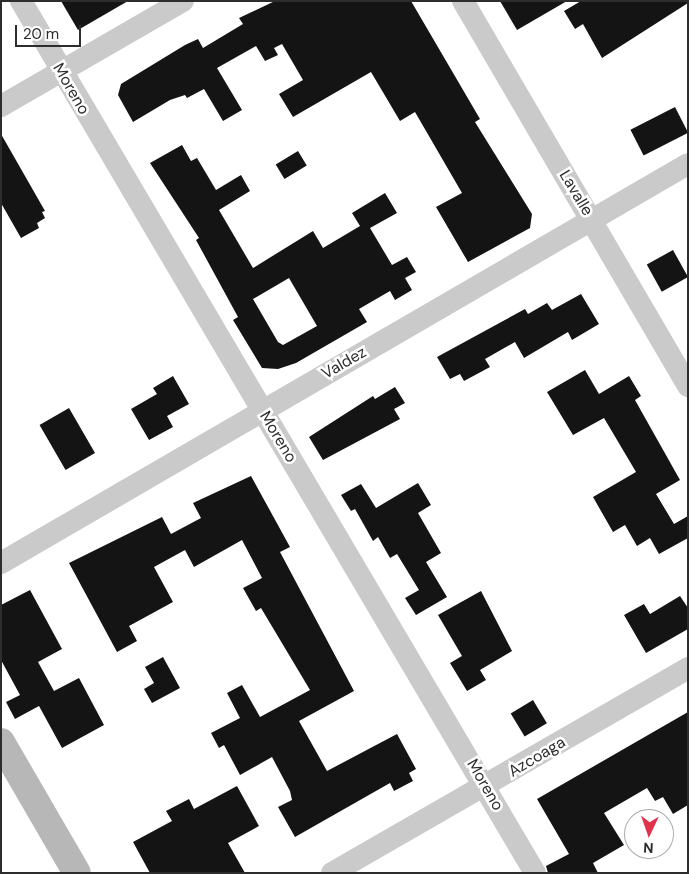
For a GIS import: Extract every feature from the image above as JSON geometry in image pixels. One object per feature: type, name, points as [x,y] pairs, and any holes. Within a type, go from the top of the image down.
[{"type":"main road","points":[[1,742],[78,873]]},
{"type":"street","name":"Moreno","points":[[21,1],[61,72],[486,787],[535,873]]},
{"type":"street","points":[[1,106],[183,1]]},
{"type":"street","name":"Lavalle","points":[[463,1],[688,386]]},
{"type":"street","name":"Valdez","points":[[1,563],[688,164]]},
{"type":"street","name":"Azcoaga","points":[[332,873],[486,787],[688,668]]},
{"type":"building","points":[[61,1],[128,1],[78,30]]},
{"type":"building","points":[[275,1],[411,1],[480,119],[475,122],[532,214],[530,228],[468,262],[436,207],[462,193],[415,112],[400,121],[371,72],[293,117],[279,94],[303,80],[282,44],[274,48],[278,55],[265,61],[256,46],[217,68],[242,110],[223,121],[204,89],[187,98],[185,95],[170,100],[133,122],[118,95],[121,84],[198,39],[203,48],[243,24],[239,18]]},
{"type":"building","points":[[500,1],[567,1],[517,30]]},
{"type":"building","points":[[581,1],[688,1],[688,3],[602,58],[583,24],[575,29],[564,11]]},
{"type":"building","points":[[675,107],[688,133],[644,156],[630,130]]},
{"type":"building","points":[[1,134],[45,211],[42,212],[45,218],[37,223],[39,228],[21,238],[1,203]]},
{"type":"building","points":[[182,145],[191,161],[197,158],[216,190],[241,175],[250,191],[219,210],[253,268],[313,231],[323,248],[360,226],[352,213],[385,193],[397,213],[370,228],[392,265],[407,257],[416,272],[405,278],[412,290],[395,300],[390,291],[359,309],[367,322],[296,363],[278,369],[262,368],[233,320],[238,317],[196,240],[199,238],[150,163]],"holes":[[[289,278],[317,326],[283,345],[278,342],[253,299]]]},
{"type":"building","points":[[298,151],[307,166],[284,179],[276,164]]},
{"type":"building","points":[[673,250],[688,277],[662,292],[647,265]]},
{"type":"building","points":[[581,294],[599,324],[572,340],[568,332],[524,358],[515,342],[485,359],[490,367],[464,381],[460,374],[450,379],[437,357],[525,309],[528,314],[547,303],[552,310]]},
{"type":"building","points":[[585,370],[599,394],[629,376],[641,396],[635,400],[680,480],[656,494],[674,524],[688,516],[688,538],[659,554],[650,538],[637,546],[625,525],[613,532],[593,497],[636,472],[604,418],[573,435],[547,392]]},
{"type":"building","points":[[173,376],[189,404],[167,416],[173,427],[149,440],[131,409],[157,394],[153,388]]},
{"type":"building","points":[[395,387],[405,403],[394,409],[400,419],[323,460],[309,437],[373,396],[375,399]]},
{"type":"building","points":[[69,408],[95,453],[66,470],[40,425]]},
{"type":"building","points":[[251,476],[290,547],[280,552],[354,691],[299,721],[327,771],[397,734],[416,769],[409,773],[413,781],[394,791],[390,783],[295,837],[278,807],[292,800],[290,791],[272,757],[240,775],[224,745],[219,748],[211,733],[240,718],[227,693],[242,685],[260,717],[310,690],[261,608],[256,611],[243,588],[262,578],[242,540],[194,567],[185,550],[154,567],[173,602],[129,626],[137,641],[117,652],[69,563],[162,517],[171,534],[201,518],[193,503]]},
{"type":"building","points":[[418,483],[431,505],[418,513],[441,553],[426,562],[447,597],[416,615],[405,598],[419,590],[397,554],[390,558],[378,537],[373,541],[355,509],[351,511],[341,495],[361,484],[376,508]]},
{"type":"building","points":[[30,590],[62,649],[38,662],[54,691],[79,678],[104,725],[62,748],[39,706],[15,719],[6,702],[20,695],[1,660],[1,605]]},
{"type":"building","points":[[481,591],[512,651],[480,670],[486,680],[467,691],[450,663],[462,656],[438,615]]},
{"type":"building","points":[[680,596],[688,608],[688,629],[646,653],[624,615],[644,604],[650,614]]},
{"type":"building","points":[[163,657],[180,688],[152,703],[144,689],[154,683],[145,667]]},
{"type":"building","points":[[533,700],[547,723],[525,737],[511,713]]},
{"type":"building","points":[[688,712],[688,805],[674,813],[674,809],[670,809],[663,797],[655,801],[647,788],[604,813],[624,845],[593,863],[598,873],[548,873],[546,866],[569,854],[537,799]]},
{"type":"building","points":[[237,786],[259,826],[228,843],[245,873],[150,873],[133,842],[172,821],[166,811],[189,799],[194,809]]}]
